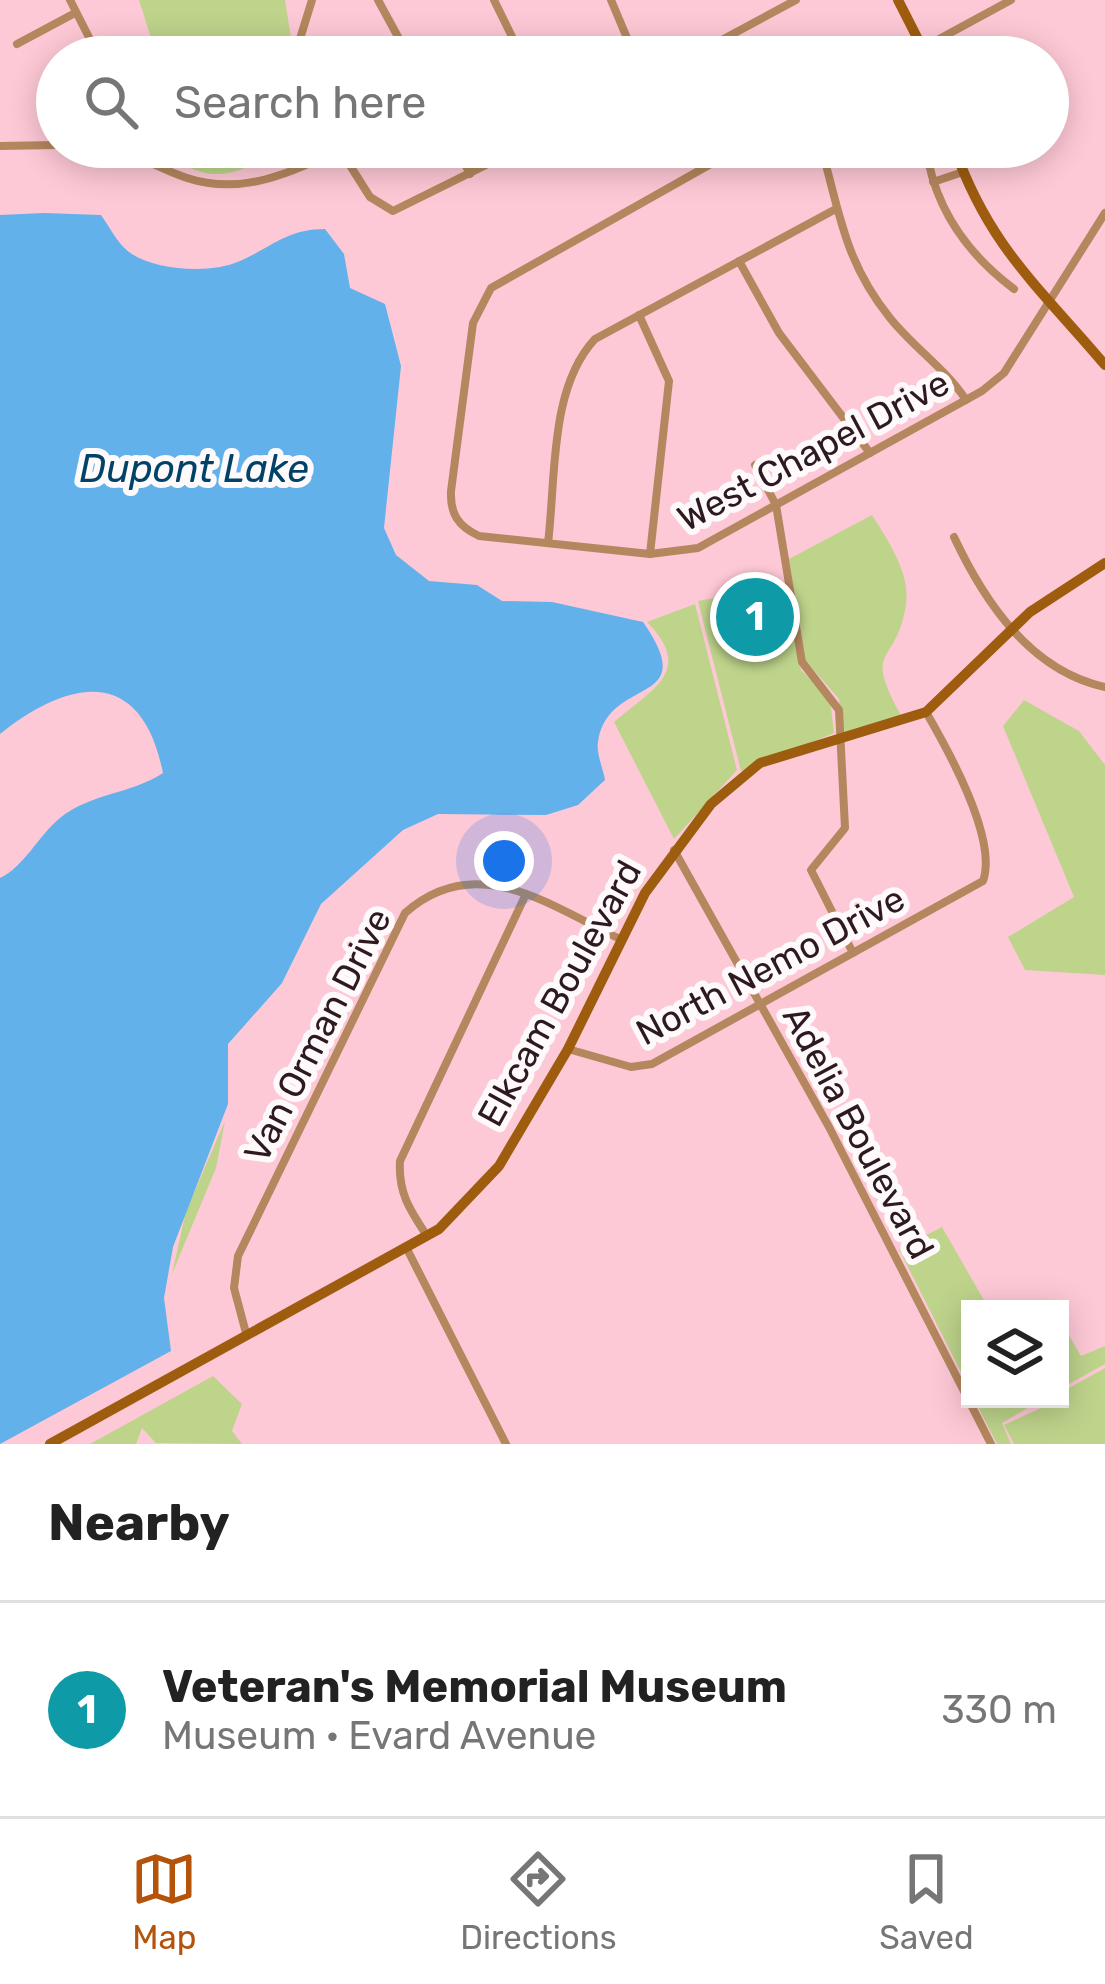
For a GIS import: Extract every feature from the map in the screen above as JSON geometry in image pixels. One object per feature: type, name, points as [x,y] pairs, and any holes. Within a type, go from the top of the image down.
[{"type":"street","points":[[70,0],[88,36]]},
{"type":"street","points":[[301,36],[312,0]]},
{"type":"street","points":[[378,0],[398,36]]},
{"type":"street","points":[[494,0],[512,36]]},
{"type":"street","points":[[610,0],[626,36]]},
{"type":"street","points":[[729,36],[796,0]]},
{"type":"street","points":[[898,0],[917,36]]},
{"type":"street","points":[[952,36],[1011,0]]},
{"type":"street","points":[[17,44],[75,13]]},
{"type":"street","points":[[0,146],[36,145]]},
{"type":"street","points":[[162,168],[225,185],[272,180],[297,168]]},
{"type":"street","points":[[352,168],[370,196],[393,211],[482,168]]},
{"type":"street","points":[[467,168],[470,174]]},
{"type":"street","name":"West Chapel Drive","points":[[704,168],[491,288],[473,322],[451,491],[457,521],[479,536],[650,554],[698,548],[966,400],[1014,364],[1105,213]]},
{"type":"street","points":[[825,168],[834,209],[861,276],[889,317],[950,376],[966,400]]},
{"type":"street","points":[[930,168],[958,234],[1014,289]]},
{"type":"street","points":[[962,168],[1001,248],[1105,365]]},
{"type":"street","points":[[933,182],[963,172]]},
{"type":"street","points":[[548,543],[571,371],[595,339],[834,209]]},
{"type":"street","points":[[739,261],[779,334],[870,453]]},
{"type":"street","points":[[639,315],[669,381],[650,554]]},
{"type":"street","points":[[755,465],[776,505],[802,662],[807,676],[835,700],[845,828],[824,848],[812,870],[853,953]]},
{"type":"street","points":[[954,537],[978,587],[1051,668],[1105,687]]},
{"type":"street","name":"Elkcam Boulevard","points":[[50,1444],[428,1236],[499,1166],[568,1049],[620,939],[674,848],[711,804],[760,763],[926,712],[1030,612],[1105,563]]},
{"type":"street","name":"North Nemo Drive","points":[[568,1049],[631,1067],[652,1064],[974,888],[986,873],[967,792],[926,712]]},
{"type":"street","name":"Adelia Boulevard","points":[[674,848],[829,1127],[991,1444]]},
{"type":"street","name":"Van Orman Drive","points":[[246,1333],[234,1288],[238,1256],[393,930],[420,900],[460,883],[494,883],[620,939]]},
{"type":"street","points":[[428,1236],[398,1184],[400,1161],[526,894]]},
{"type":"street","points":[[406,1249],[506,1444]]},
{"type":"green space","points":[[139,0],[285,0],[291,36],[150,36]]},
{"type":"green space","points":[[192,168],[244,168],[220,174]]},
{"type":"green space","points":[[872,515],[897,557],[907,593],[902,624],[883,666],[902,717],[841,734],[839,699],[806,661],[789,559]]},
{"type":"green space","points":[[786,585],[801,670],[830,699],[834,733],[741,771],[698,601]]},
{"type":"green space","points":[[695,604],[737,770],[674,839],[614,722],[654,689],[668,666],[661,639],[647,622]]},
{"type":"green space","points":[[1024,700],[1079,731],[1105,765],[1105,975],[1025,970],[1008,937],[1074,897],[1003,726]]},
{"type":"green space","points":[[225,1121],[216,1168],[172,1274],[186,1211]]},
{"type":"green space","points":[[942,1227],[984,1300],[961,1300],[961,1372],[899,1249]]},
{"type":"green space","points":[[1069,1335],[1081,1356],[1105,1346],[1105,1364],[1069,1384]]},
{"type":"green space","points":[[1105,1368],[1105,1444],[1014,1444],[1004,1425],[1041,1408],[1069,1408],[1069,1388]]},
{"type":"green space","points":[[213,1376],[242,1404],[232,1431],[242,1444],[156,1443],[142,1428],[136,1444],[90,1444]]},
{"type":"green space","points":[[979,1408],[1028,1408],[1002,1423],[1011,1444],[997,1444]]},
{"type":"water","name":"Dupont Lake","points":[[0,215],[101,215],[129,252],[153,263],[183,268],[228,265],[290,235],[325,229],[344,254],[350,288],[385,304],[401,366],[384,528],[396,555],[429,581],[477,585],[502,601],[552,602],[643,622],[659,649],[663,667],[658,680],[605,721],[598,746],[605,780],[578,805],[546,815],[438,814],[403,830],[321,904],[282,983],[228,1044],[228,1104],[173,1247],[164,1298],[171,1351],[0,1444],[0,878],[72,810],[163,773],[139,714],[121,699],[101,692],[53,701],[0,734]]},
{"type":"place","name":"Veteran's Memorial Museum","points":[[755,617]]}]
